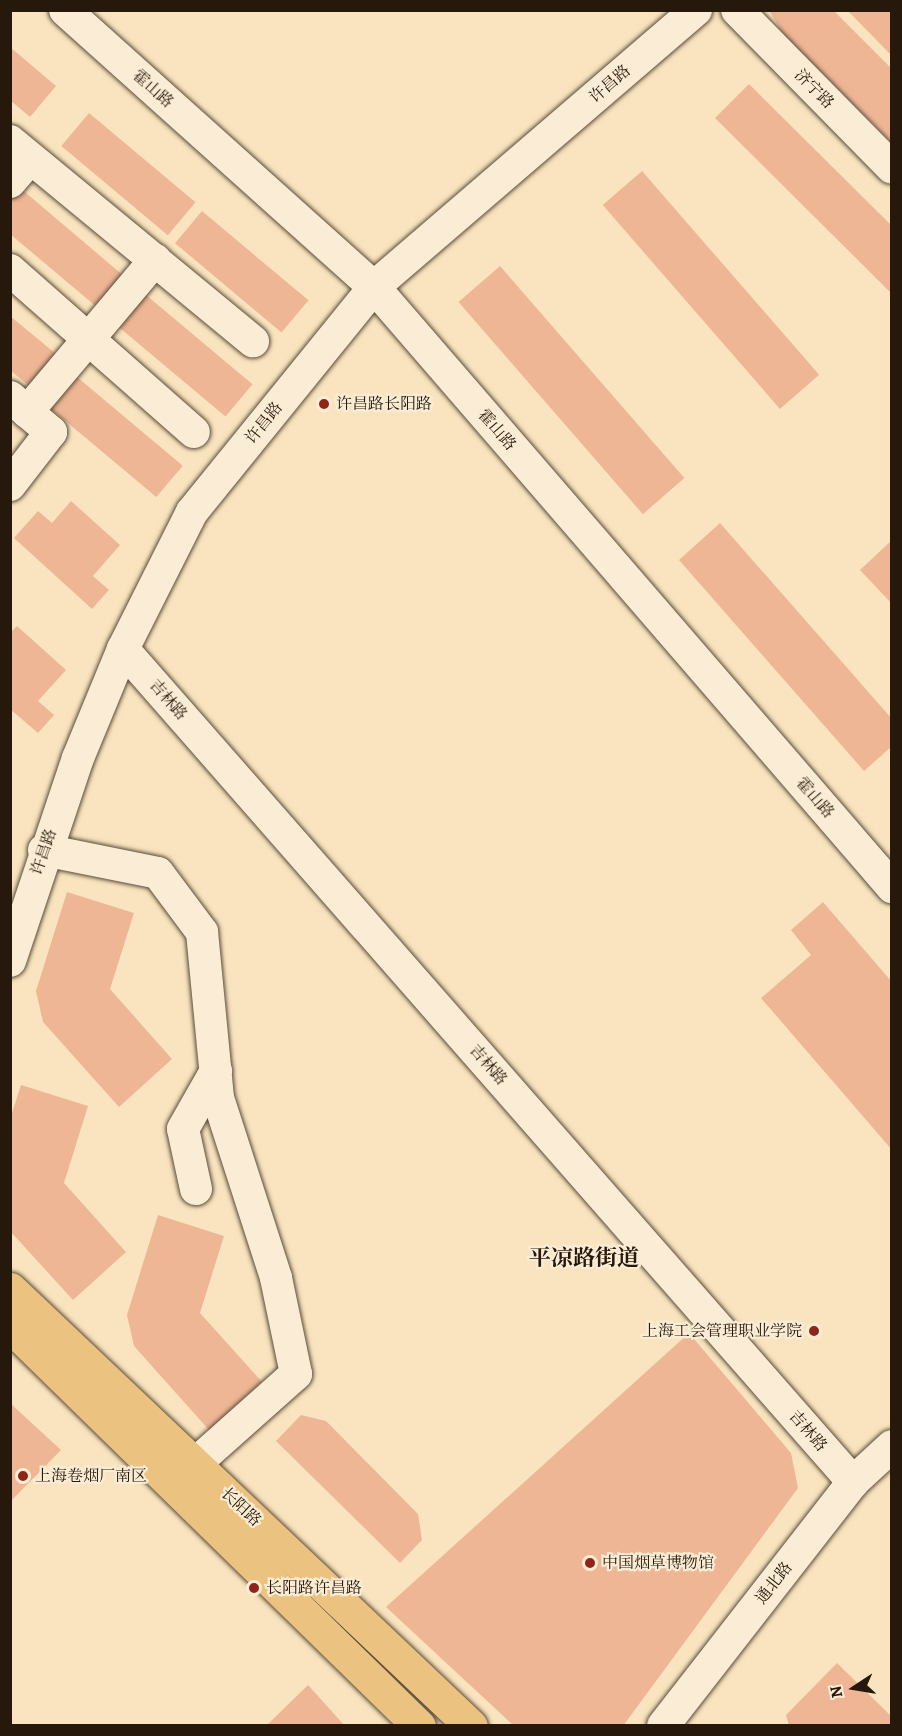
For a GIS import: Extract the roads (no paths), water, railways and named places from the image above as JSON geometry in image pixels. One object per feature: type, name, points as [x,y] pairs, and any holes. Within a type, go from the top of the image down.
[{"type":"main road","name":"长阳路","points":[[10,1289],[471,1725]]},
{"type":"main road","name":"长阳路","points":[[10,1326],[420,1725]]},
{"type":"street","name":"霍山路","points":[[65,10],[374,287],[891,886]]},
{"type":"street","name":"许昌路","points":[[10,961],[44,850],[123,649],[192,512],[374,287],[696,10]]},
{"type":"street","name":"济宁路","points":[[736,10],[888,158]]},
{"type":"street","points":[[17,160],[155,260],[253,340]]},
{"type":"street","points":[[10,485],[51,432],[19,404],[90,340],[155,260]]},
{"type":"street","points":[[10,270],[194,432]]},
{"type":"street","name":"吉林路","points":[[123,649],[853,1482]]},
{"type":"street","points":[[44,850],[158,873],[202,932],[218,1098],[276,1278],[296,1374],[195,1464]]},
{"type":"street","points":[[196,1189],[183,1129],[216,1071]]},
{"type":"street","name":"通北路","points":[[663,1725],[853,1482],[891,1446]]},
{"type":"place","name":"许昌路长阳路","points":[[324,404]]},
{"type":"place","name":"上海工会管理职业学院","points":[[814,1331]]},
{"type":"place","name":"上海卷烟厂南区","points":[[23,1476]]},
{"type":"place","name":"中国烟草博物馆","points":[[590,1563]]},
{"type":"place","name":"长阳路许昌路","points":[[254,1588]]},
{"type":"district","name":"平凉路街道","points":[[584,1259]]}]
